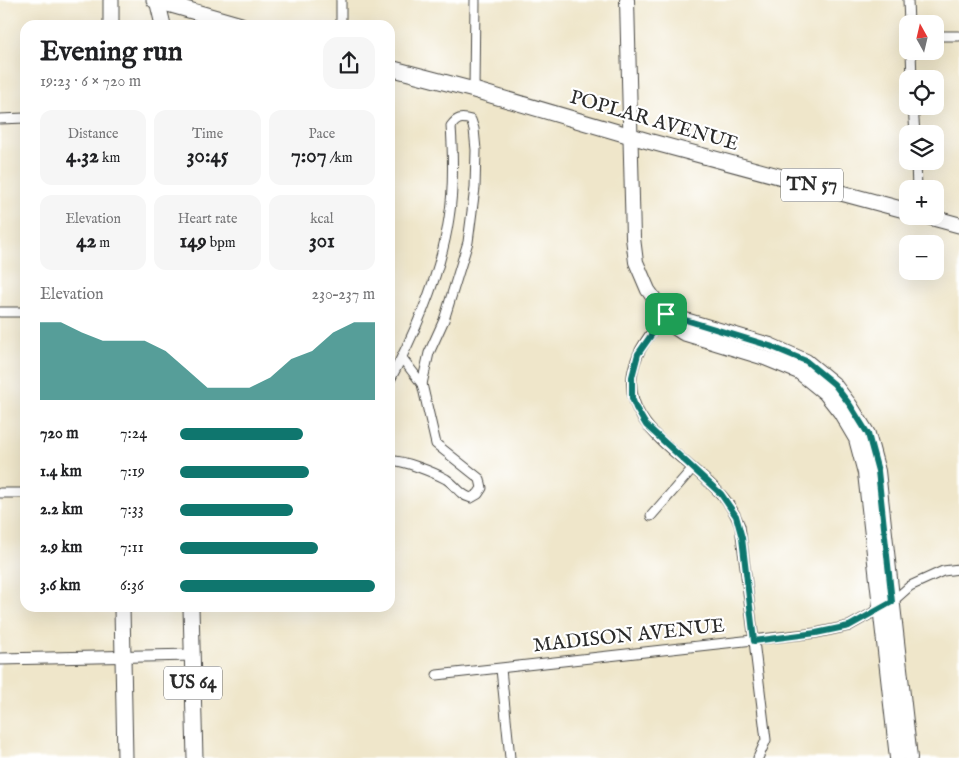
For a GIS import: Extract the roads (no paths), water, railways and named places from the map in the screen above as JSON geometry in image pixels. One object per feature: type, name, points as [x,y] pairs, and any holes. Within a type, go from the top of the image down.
[{"type":"main road","points":[[111,0],[111,20]]},
{"type":"main road","points":[[156,0],[224,20]]},
{"type":"main road","points":[[156,0],[162,20]]},
{"type":"main road","points":[[627,0],[628,88],[636,262],[648,290],[666,314],[770,346],[806,361],[834,384],[868,434],[878,471],[882,567],[910,758]]},
{"type":"main road","points":[[217,20],[221,19]]},
{"type":"main road","name":"POPLAR AVENUE","points":[[395,69],[474,90],[630,136],[899,209]]},
{"type":"main road","points":[[944,221],[959,225]]},
{"type":"main road","points":[[887,605],[897,758]]},
{"type":"main road","points":[[122,612],[125,756]]},
{"type":"main road","name":"US 64","points":[[191,612],[195,758]]},
{"type":"street","points":[[342,0],[342,20]]},
{"type":"street","points":[[474,90],[475,0]]},
{"type":"street","points":[[908,0],[909,15]]},
{"type":"street","points":[[944,36],[959,36]]},
{"type":"street","points":[[395,371],[420,318],[441,258],[450,217],[453,156],[451,126],[456,120],[463,117],[471,120],[476,150],[468,242],[444,320],[429,352],[422,384]]},
{"type":"street","points":[[0,119],[20,118]]},
{"type":"street","points":[[0,312],[20,312]]},
{"type":"street","points":[[666,314],[638,354],[632,377],[632,398],[646,425],[721,494],[736,516],[742,538],[766,740],[758,758]]},
{"type":"street","points":[[395,461],[400,461],[447,480],[463,496],[470,498],[478,494],[482,488],[480,479],[436,444],[422,384],[402,358]]},
{"type":"street","points":[[651,516],[692,469]]},
{"type":"street","points":[[0,493],[20,493]]},
{"type":"street","name":"MADISON AVENUE","points":[[437,675],[816,633],[849,626],[887,605],[910,586],[943,571],[959,569]]},
{"type":"street","points":[[0,659],[193,655]]},
{"type":"street","points":[[501,669],[510,758]]}]
